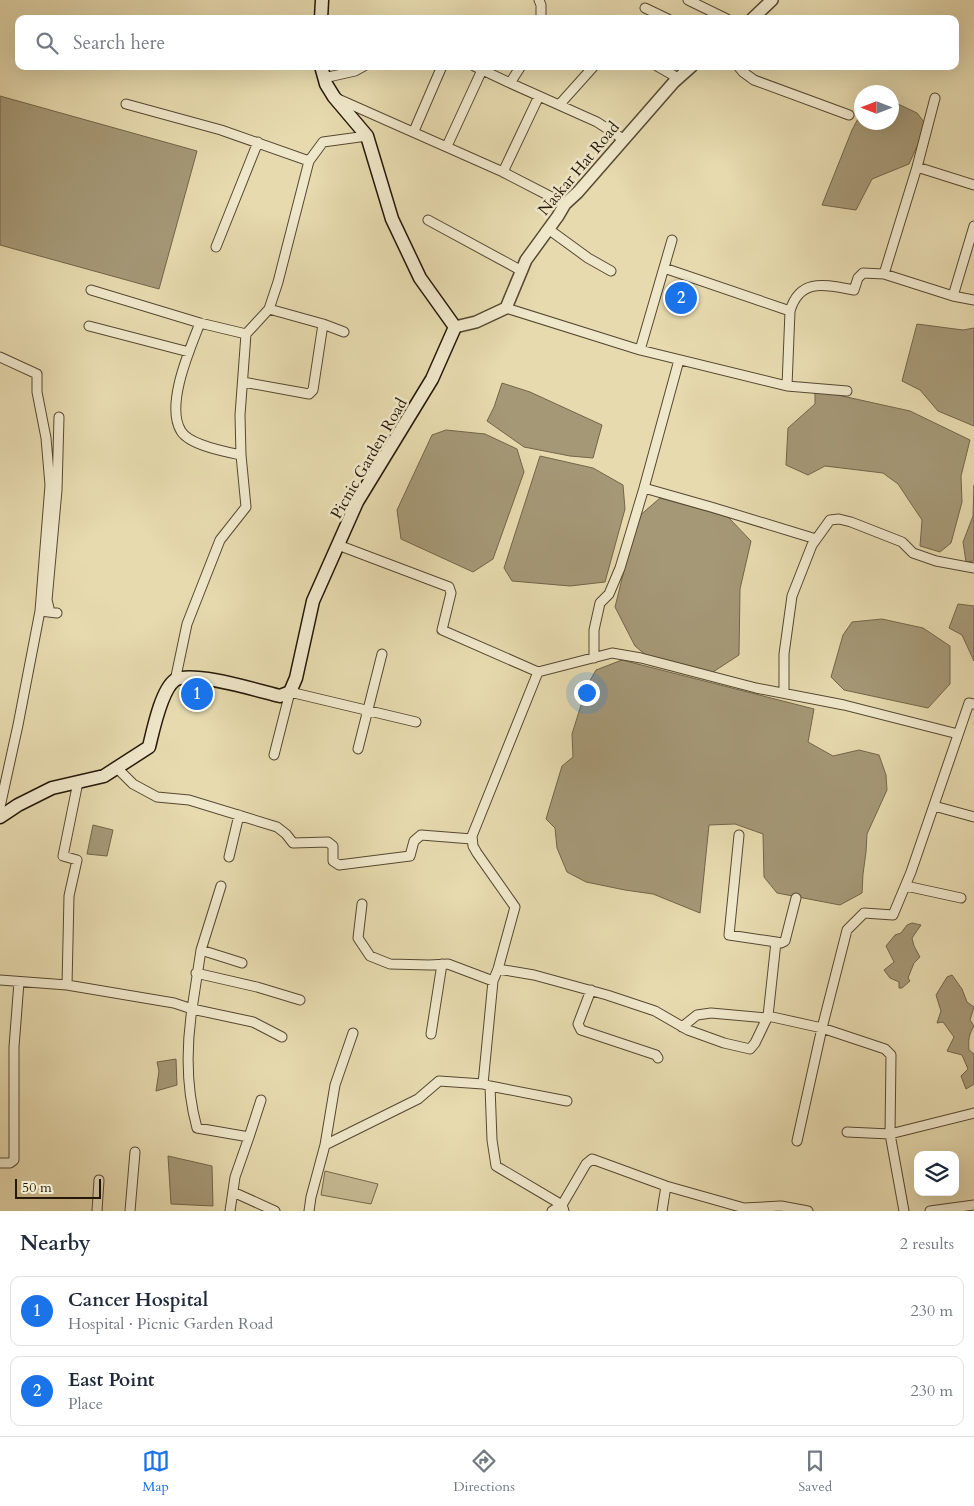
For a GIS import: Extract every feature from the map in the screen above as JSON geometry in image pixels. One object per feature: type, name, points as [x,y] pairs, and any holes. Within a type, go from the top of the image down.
[{"type":"main road","points":[[321,15],[322,0]]},
{"type":"main road","points":[[323,72],[326,84],[334,97],[367,136],[392,219],[420,278],[454,327]]},
{"type":"main road","name":"Picnic Garden Road","points":[[290,692],[296,678],[313,601],[357,502],[432,379],[454,327]]},
{"type":"main road","points":[[0,817],[18,805],[52,788],[104,776],[149,747],[162,699],[175,680],[187,677],[211,679],[280,696],[290,692]]},
{"type":"street","points":[[539,0],[541,15]]},
{"type":"street","points":[[688,0],[719,15]]},
{"type":"street","points":[[756,15],[772,0]]},
{"type":"street","points":[[645,8],[660,15]]},
{"type":"street","points":[[323,72],[357,70]]},
{"type":"street","points":[[414,131],[440,70]]},
{"type":"street","points":[[447,146],[477,70]]},
{"type":"street","points":[[482,70],[597,122],[623,139]]},
{"type":"street","points":[[510,83],[518,70]]},
{"type":"street","points":[[559,105],[590,70]]},
{"type":"street","points":[[664,70],[678,78]]},
{"type":"street","name":"Naskar Hat Road","points":[[506,308],[526,260],[565,204],[578,192],[623,139],[687,70]]},
{"type":"street","points":[[741,70],[754,80],[849,115]]},
{"type":"street","points":[[503,172],[539,96]]},
{"type":"street","points":[[334,97],[447,146],[565,204]]},
{"type":"street","points":[[884,274],[917,167],[935,98]]},
{"type":"street","points":[[126,104],[221,130],[309,161]]},
{"type":"street","points":[[175,680],[187,624],[220,540],[246,507],[241,455],[240,415],[246,334],[269,309],[278,282],[309,161],[323,142],[367,136]]},
{"type":"street","points":[[216,248],[258,142]]},
{"type":"street","points":[[917,167],[974,185]]},
{"type":"street","points":[[428,220],[522,271]]},
{"type":"street","points":[[953,296],[974,226]]},
{"type":"street","points":[[546,231],[551,231],[588,258],[611,271]]},
{"type":"street","points":[[640,350],[672,240]]},
{"type":"street","points":[[664,268],[790,311]]},
{"type":"street","points":[[787,386],[790,311],[793,302],[799,294],[808,287],[830,286],[854,290],[858,278],[863,273],[884,274],[953,296],[974,300]]},
{"type":"street","points":[[91,290],[200,323],[246,334]]},
{"type":"street","points":[[454,327],[476,322],[506,308],[640,350],[680,360],[787,386],[847,391]]},
{"type":"street","points":[[269,309],[344,332]]},
{"type":"street","points":[[200,323],[181,372],[176,417],[181,432],[191,440],[214,449],[241,455]]},
{"type":"street","points":[[243,382],[309,394],[313,390],[323,324]]},
{"type":"street","points":[[89,326],[189,352]]},
{"type":"street","points":[[0,357],[37,374],[37,392],[46,438],[50,486],[40,611],[0,807]]},
{"type":"street","points":[[594,658],[594,630],[600,603],[609,594],[620,568],[680,360]]},
{"type":"street","points":[[40,611],[54,613],[47,600],[57,490],[59,418]]},
{"type":"street","points":[[644,488],[816,539]]},
{"type":"street","points":[[784,693],[784,654],[792,596],[816,539],[830,520],[839,518],[902,542],[913,553],[936,561],[974,568]]},
{"type":"street","points":[[338,545],[449,587],[451,593],[442,630],[538,672],[612,653],[844,705],[958,734]]},
{"type":"street","points":[[358,749],[382,654]]},
{"type":"street","points":[[538,672],[472,839],[476,853],[515,907],[493,981],[486,1085],[496,1166],[563,1208]]},
{"type":"street","points":[[274,754],[290,692],[416,722]]},
{"type":"street","points":[[797,1140],[822,1028],[847,930],[864,913],[893,915],[906,886],[969,703],[974,704]]},
{"type":"street","points":[[117,768],[134,784],[157,797],[189,800],[277,827],[293,843],[328,842],[332,846],[333,861],[339,865],[410,856],[414,841],[421,836],[472,839]]},
{"type":"street","points":[[67,985],[69,896],[77,860],[63,856],[78,782]]},
{"type":"street","points":[[934,806],[974,817]]},
{"type":"street","points":[[229,857],[239,815]]},
{"type":"street","points":[[739,835],[729,935],[781,943],[785,941],[796,898]]},
{"type":"street","points":[[220,886],[196,973],[187,1071],[191,1104],[197,1128],[249,1137]]},
{"type":"street","points":[[906,886],[960,898]]},
{"type":"street","points":[[362,904],[358,938],[370,956],[390,964],[448,964],[493,981]]},
{"type":"street","points":[[498,969],[534,974],[591,990],[655,1011],[682,1027],[724,1043],[750,1049],[755,1043],[767,1017],[776,942]]},
{"type":"street","points":[[201,950],[242,963]]},
{"type":"street","points":[[431,1034],[442,964]]},
{"type":"street","points":[[196,973],[257,987],[300,1000]]},
{"type":"street","points":[[0,980],[67,985],[174,1003],[192,1009],[253,1022],[282,1037]]},
{"type":"street","points":[[0,1163],[10,1163],[14,1160],[14,1047],[19,982]]},
{"type":"street","points":[[591,990],[579,1019],[578,1024],[581,1030],[656,1055],[658,1058]]},
{"type":"street","points":[[682,1027],[698,1015],[711,1013],[767,1017],[822,1028],[885,1049],[891,1055],[890,1134],[904,1211]]},
{"type":"street","points":[[309,1211],[325,1145],[335,1085],[353,1032]]},
{"type":"street","points":[[325,1145],[418,1099],[439,1081],[486,1085],[567,1101]]},
{"type":"street","points":[[230,1211],[235,1177],[261,1100]]},
{"type":"street","points":[[847,1132],[890,1134],[974,1114]]},
{"type":"street","points":[[130,1211],[135,1152]]},
{"type":"street","points":[[552,1211],[563,1208],[586,1164],[592,1159],[666,1186],[744,1210],[782,1206],[808,1211]]},
{"type":"street","points":[[97,1211],[99,1180]]},
{"type":"street","points":[[662,1211],[666,1186]]},
{"type":"street","points":[[233,1192],[275,1211]]},
{"type":"street","points":[[930,1211],[974,1205]]},
{"type":"shaded area","points":[[0,96],[197,151],[159,289],[0,245]]},
{"type":"shaded area","points":[[899,104],[917,113],[924,122],[919,142],[909,164],[872,179],[856,210],[822,205],[854,126],[854,130],[899,130]]},
{"type":"shaded area","points":[[917,324],[963,330],[974,328],[974,426],[938,411],[920,390],[902,381]]},
{"type":"shaded area","points":[[502,383],[530,392],[602,425],[593,458],[570,456],[524,447],[487,421]]},
{"type":"shaded area","points":[[815,390],[910,411],[970,440],[961,476],[962,502],[951,543],[940,552],[920,546],[922,520],[898,484],[883,473],[825,466],[808,475],[786,465],[788,428],[815,404]]},
{"type":"shaded area","points":[[446,430],[485,434],[517,449],[524,472],[493,559],[473,572],[401,539],[397,510],[432,435]]},
{"type":"shaded area","points":[[540,456],[593,468],[623,485],[625,509],[605,582],[570,586],[512,581],[504,568]]},
{"type":"shaded area","points":[[974,485],[974,561],[966,562],[963,542],[973,516]]},
{"type":"shaded area","points":[[660,498],[728,517],[751,541],[740,589],[739,655],[710,674],[647,656],[635,646],[615,607],[637,518]]},
{"type":"shaded area","points":[[958,604],[974,606],[974,661],[962,635],[949,628]]},
{"type":"shaded area","points":[[882,619],[923,628],[950,646],[950,684],[928,708],[844,690],[831,677],[843,635],[852,622]]},
{"type":"shaded area","points":[[622,660],[814,709],[808,742],[833,756],[859,750],[879,755],[886,775],[887,790],[867,834],[862,893],[840,905],[777,893],[764,877],[763,834],[735,824],[709,825],[700,913],[653,894],[586,882],[567,872],[557,848],[555,828],[546,819],[562,766],[573,757],[572,734],[587,686],[596,670]]},
{"type":"shaded area","points":[[93,825],[113,830],[107,856],[87,854]]},
{"type":"shaded area","points":[[912,923],[921,925],[912,938],[920,957],[914,963],[908,978],[910,981],[902,988],[899,988],[899,982],[890,978],[884,970],[894,962],[886,946],[895,935],[901,933],[907,925]]},
{"type":"shaded area","points":[[952,975],[962,989],[967,1002],[974,1007],[970,1020],[974,1026],[970,1035],[969,1050],[974,1054],[974,1084],[966,1089],[961,1076],[968,1069],[962,1055],[947,1051],[954,1037],[943,1022],[937,1023],[941,1011],[936,995],[947,977]]},
{"type":"shaded area","points":[[176,1059],[177,1085],[156,1091],[159,1071],[157,1062]]},
{"type":"shaded area","points":[[168,1156],[212,1166],[213,1206],[171,1204]]},
{"type":"shaded area","points":[[325,1171],[378,1184],[371,1204],[321,1195]]},
{"type":"place","name":"East Point","points":[[681,298]]},
{"type":"place","name":"Cancer Hospital","points":[[197,694]]}]
